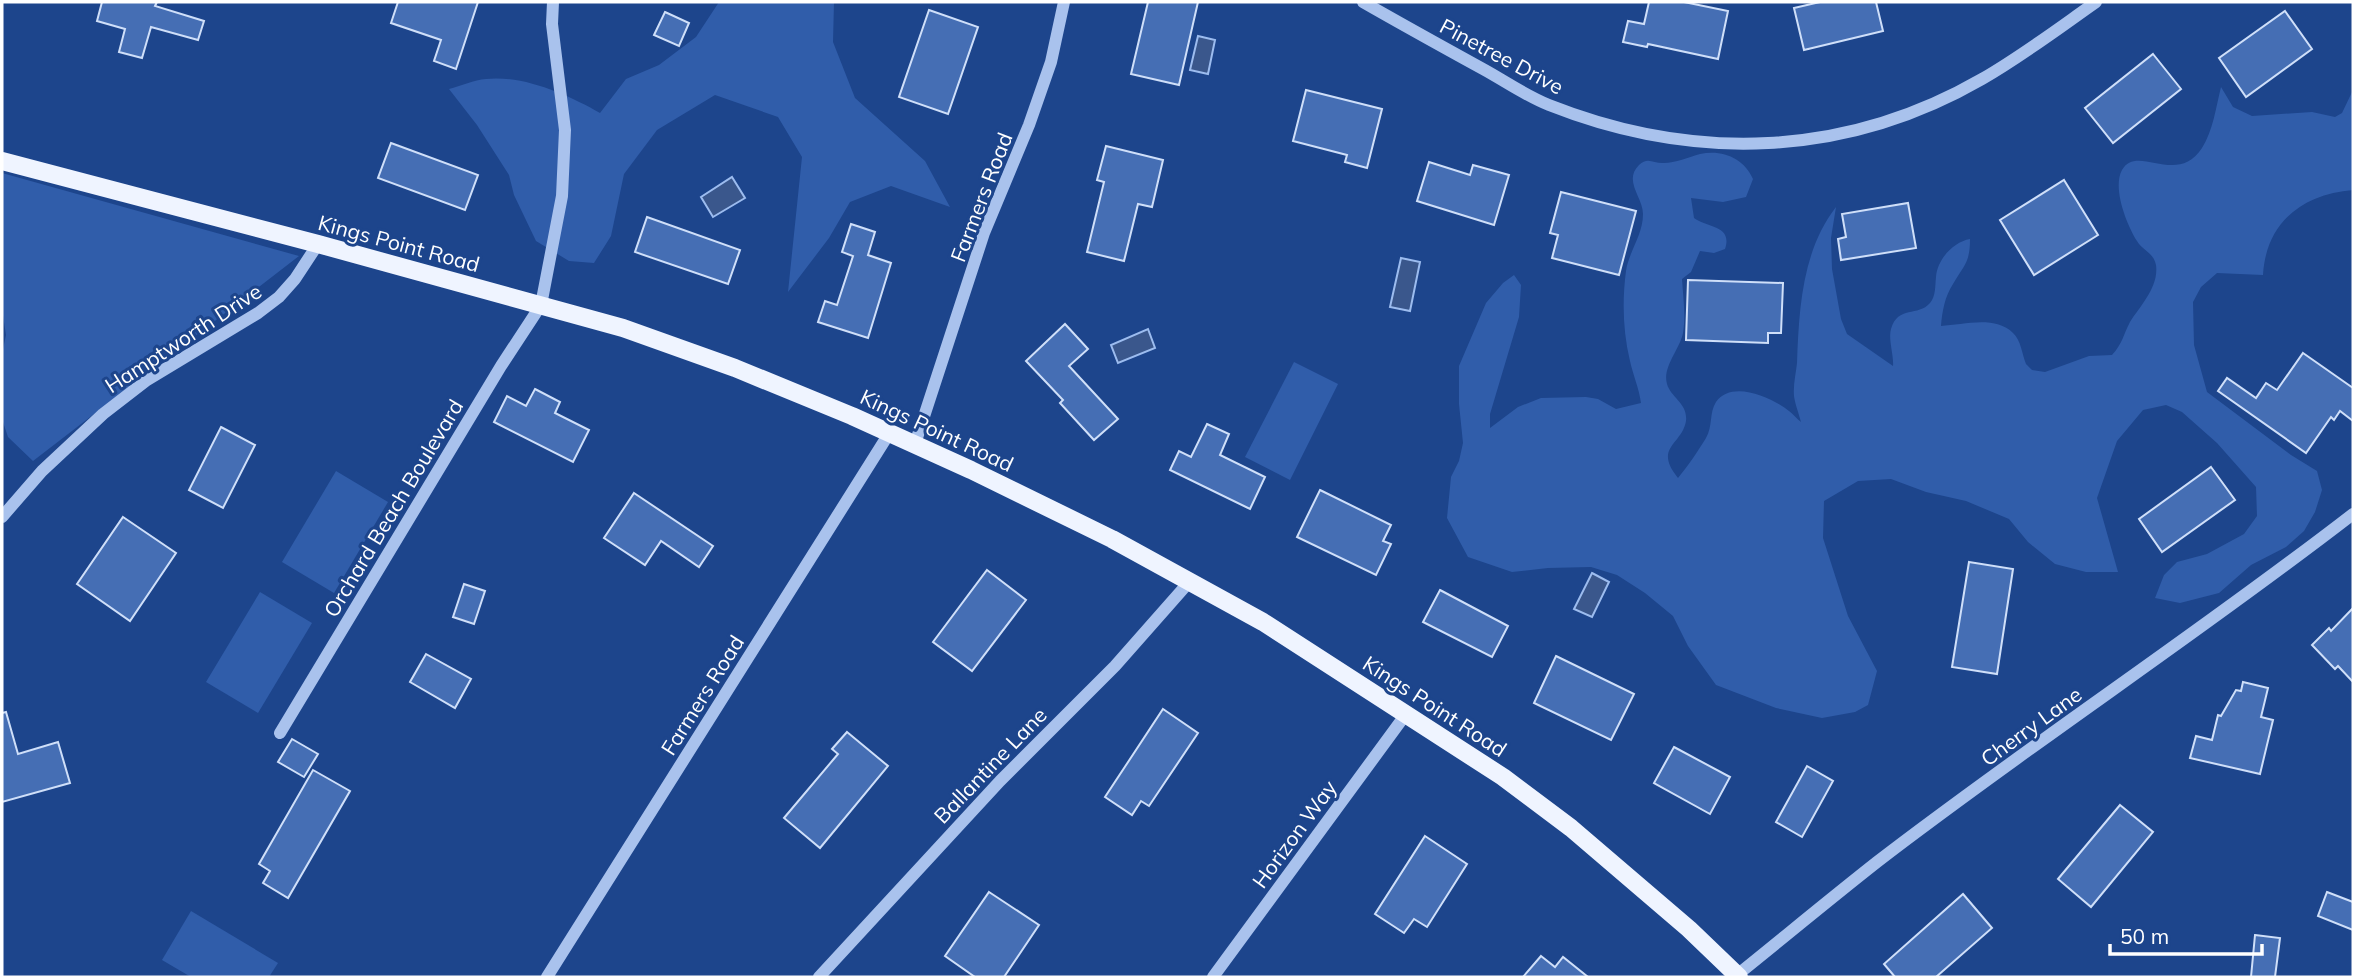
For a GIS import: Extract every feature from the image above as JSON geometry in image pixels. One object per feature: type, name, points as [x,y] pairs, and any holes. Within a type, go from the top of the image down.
[{"type":"main road","name":"Kings Point Road","points":[[2,161],[623,328],[735,368],[890,432],[1112,539],[1263,622],[1503,777],[1571,828],[1689,929],[1738,976]]},
{"type":"street","points":[[541,305],[562,196],[565,130],[552,24],[553,2]]},
{"type":"street","name":"Farmers Road","points":[[915,444],[984,233],[1029,125],[1051,62],[1064,2]]},
{"type":"street","name":"Pinetree Drive","points":[[1363,2],[1546,104],[1610,126],[1653,137],[1717,144],[1760,144],[1821,138],[1877,125],[1912,113],[1981,80],[2096,2]]},
{"type":"street","name":"Hamptworth Drive","points":[[2,517],[42,471],[103,414],[146,380],[258,313],[279,297],[295,279],[318,244]]},
{"type":"street","name":"Orchard Beach Boulevard","points":[[280,733],[501,366],[541,305]]},
{"type":"street","name":"Farmers Road","points":[[547,977],[890,432]]},
{"type":"street","name":"Cherry Lane","points":[[1738,976],[1878,862],[2228,605],[2290,563],[2353,514]]},
{"type":"street","name":"Ballantine Lane","points":[[819,977],[1000,780],[1115,666],[1190,581]]},
{"type":"street","name":"Horizon Way","points":[[1213,977],[1406,715]]},
{"type":"shaded area","points":[[719,2],[834,2],[833,42],[855,98],[925,161],[950,207],[891,186],[850,202],[829,238],[788,292],[802,157],[778,117],[715,95],[657,130],[624,174],[611,236],[594,263],[569,261],[536,241],[514,195],[509,175],[477,125],[449,89],[481,80],[515,80],[560,93],[600,113],[626,79],[659,65],[696,37]]},
{"type":"shaded area","points":[[1198,36],[1215,40],[1208,74],[1190,70]]},
{"type":"shaded area","points":[[2221,87],[2233,107],[2252,116],[2312,112],[2335,117],[2342,113],[2353,90],[2353,190],[2318,198],[2290,214],[2271,240],[2263,275],[2217,273],[2201,287],[2193,302],[2194,345],[2207,392],[2291,455],[2317,471],[2322,490],[2315,512],[2304,531],[2286,547],[2251,565],[2219,593],[2180,603],[2155,598],[2164,575],[2177,562],[2207,554],[2244,534],[2257,516],[2256,487],[2217,443],[2182,412],[2166,405],[2143,410],[2117,441],[2097,498],[2118,572],[2086,572],[2055,564],[2028,542],[2009,519],[1966,501],[1926,492],[1891,479],[1858,481],[1824,501],[1823,538],[1848,616],[1877,671],[1868,705],[1855,712],[1822,718],[1776,708],[1716,685],[1688,646],[1673,616],[1617,575],[1591,567],[1512,572],[1468,557],[1447,518],[1451,477],[1459,461],[1463,443],[1459,366],[1486,303],[1503,283],[1514,275],[1521,285],[1519,317],[1490,414],[1490,428],[1518,407],[1541,398],[1586,397],[1598,399],[1616,409],[1641,403],[1628,350],[1624,305],[1628,264],[1642,222],[1642,208],[1633,177],[1642,162],[1668,163],[1700,154],[1724,154],[1744,166],[1753,179],[1746,197],[1723,202],[1691,198],[1694,218],[1722,231],[1726,241],[1725,249],[1714,253],[1700,251],[1691,272],[1682,279],[1683,333],[1666,378],[1669,389],[1682,405],[1686,415],[1680,436],[1668,453],[1671,468],[1678,478],[1706,438],[1714,406],[1723,395],[1742,391],[1763,396],[1782,406],[1801,422],[1794,392],[1804,281],[1816,242],[1836,207],[1831,238],[1832,269],[1841,319],[1847,334],[1893,366],[1890,333],[1894,322],[1903,314],[1920,310],[1930,303],[1939,264],[1952,248],[1970,239],[1968,259],[1948,294],[1941,326],[1979,322],[2006,327],[2018,339],[2026,364],[2032,370],[2045,372],[2089,356],[2112,355],[2148,296],[2156,273],[2155,261],[2137,241],[2125,216],[2119,186],[2122,170],[2129,163],[2137,161],[2170,165],[2192,159],[2209,134]]},
{"type":"shaded area","points":[[2,173],[299,256],[33,461],[8,437],[2,419],[2,354],[6,335],[2,309]]},
{"type":"shaded area","points":[[732,177],[745,198],[713,217],[701,197]]},
{"type":"shaded area","points":[[1401,258],[1420,262],[1410,311],[1390,307]]},
{"type":"shaded area","points":[[1148,329],[1155,348],[1118,363],[1111,345]]},
{"type":"shaded area","points":[[1294,362],[1338,384],[1290,480],[1245,457]]},
{"type":"shaded area","points":[[336,471],[388,502],[334,593],[282,562]]},
{"type":"shaded area","points":[[1592,573],[1609,582],[1592,617],[1574,609]]},
{"type":"shaded area","points":[[260,592],[312,623],[258,713],[206,682]]},
{"type":"shaded area","points":[[191,911],[278,963],[269,977],[191,977],[162,960]]},
{"type":"building","points":[[102,2],[157,2],[155,6],[204,21],[198,40],[151,27],[142,58],[119,52],[125,29],[97,21]]},
{"type":"building","points":[[398,2],[478,2],[456,69],[434,61],[441,40],[391,23]]},
{"type":"building","points":[[1148,2],[1198,2],[1179,85],[1131,74]]},
{"type":"building","points":[[1649,2],[1684,2],[1728,11],[1718,59],[1648,44],[1647,47],[1623,42],[1628,21],[1644,24]]},
{"type":"building","points":[[1820,2],[1876,2],[1883,31],[1804,50],[1794,8]]},
{"type":"building","points":[[929,10],[978,27],[948,114],[899,97]]},
{"type":"building","points":[[2285,11],[2312,49],[2246,97],[2219,58]]},
{"type":"building","points":[[665,12],[689,23],[679,46],[654,35]]},
{"type":"building","points":[[2153,54],[2181,89],[2113,143],[2085,108]]},
{"type":"building","points":[[1306,90],[1382,109],[1367,168],[1345,162],[1347,155],[1293,141]]},
{"type":"building","points":[[391,143],[478,175],[465,210],[378,178]]},
{"type":"building","points":[[1106,146],[1163,160],[1152,207],[1138,204],[1124,261],[1087,252],[1104,182],[1097,180]]},
{"type":"building","points":[[1429,162],[1470,175],[1473,165],[1509,175],[1494,225],[1417,201]]},
{"type":"building","points":[[2064,180],[2098,235],[2034,275],[2000,220]]},
{"type":"building","points":[[1561,192],[1636,211],[1619,275],[1552,258],[1558,235],[1550,233]]},
{"type":"building","points":[[1908,203],[1916,248],[1841,260],[1838,239],[1846,237],[1842,214]]},
{"type":"building","points":[[647,217],[740,250],[728,284],[635,252]]},
{"type":"building","points":[[851,224],[875,232],[868,255],[891,263],[868,338],[818,322],[825,301],[837,305],[853,256],[842,252]]},
{"type":"building","points":[[1688,280],[1783,283],[1781,333],[1768,333],[1768,343],[1686,340]]},
{"type":"building","points":[[1065,324],[1088,349],[1069,366],[1118,419],[1094,440],[1060,403],[1063,400],[1026,361]]},
{"type":"building","points":[[2303,353],[2353,388],[2353,421],[2340,411],[2334,420],[2331,417],[2306,453],[2218,391],[2227,378],[2256,398],[2266,383],[2277,390]]},
{"type":"building","points":[[535,389],[560,402],[555,413],[589,430],[573,462],[494,422],[507,396],[526,406]]},
{"type":"building","points":[[1207,424],[1229,434],[1220,455],[1265,477],[1250,509],[1170,470],[1179,451],[1191,457]]},
{"type":"building","points":[[221,427],[255,445],[223,508],[189,490]]},
{"type":"building","points":[[2211,467],[2235,500],[2162,552],[2139,519]]},
{"type":"building","points":[[1320,490],[1391,525],[1383,541],[1391,544],[1376,575],[1297,537]]},
{"type":"building","points":[[634,493],[713,546],[699,567],[661,541],[645,565],[604,538]]},
{"type":"building","points":[[123,517],[176,553],[130,621],[77,584]]},
{"type":"building","points":[[1969,562],[2013,569],[1997,674],[1952,667]]},
{"type":"building","points":[[987,570],[1026,600],[972,671],[933,642]]},
{"type":"building","points":[[464,584],[485,591],[474,624],[453,617]]},
{"type":"building","points":[[1440,590],[1508,626],[1492,657],[1423,622]]},
{"type":"building","points":[[2353,608],[2353,682],[2338,666],[2335,669],[2312,645],[2329,628],[2331,631]]},
{"type":"building","points":[[426,654],[471,679],[455,708],[410,682]]},
{"type":"building","points":[[1556,656],[1634,694],[1611,740],[1534,703]]},
{"type":"building","points":[[2243,682],[2268,688],[2261,717],[2273,720],[2260,774],[2190,758],[2196,736],[2212,740],[2218,715],[2221,716],[2236,690],[2241,691]]},
{"type":"building","points":[[1163,709],[1198,733],[1149,806],[1141,801],[1132,815],[1105,797]]},
{"type":"building","points":[[6,712],[18,754],[58,742],[70,783],[2,802],[2,713]]},
{"type":"building","points":[[847,732],[888,766],[820,848],[784,818],[838,754],[832,749]]},
{"type":"building","points":[[292,739],[318,754],[304,777],[278,762]]},
{"type":"building","points":[[1674,747],[1730,777],[1710,814],[1654,783]]},
{"type":"building","points":[[1807,766],[1833,781],[1802,837],[1776,822]]},
{"type":"building","points":[[313,770],[350,791],[288,898],[263,883],[270,871],[259,864]]},
{"type":"building","points":[[2120,805],[2153,832],[2091,907],[2058,879]]},
{"type":"building","points":[[1425,836],[1467,864],[1427,927],[1414,919],[1404,933],[1375,914]]},
{"type":"building","points":[[989,892],[1039,925],[1004,977],[975,977],[945,956]]},
{"type":"building","points":[[2327,892],[2353,902],[2353,930],[2318,916]]},
{"type":"building","points":[[1963,894],[1992,928],[1936,977],[1895,977],[1884,964]]},
{"type":"building","points":[[2255,935],[2280,938],[2275,977],[2251,977]]},
{"type":"building","points":[[1541,956],[1555,967],[1563,957],[1588,977],[1523,977]]}]
